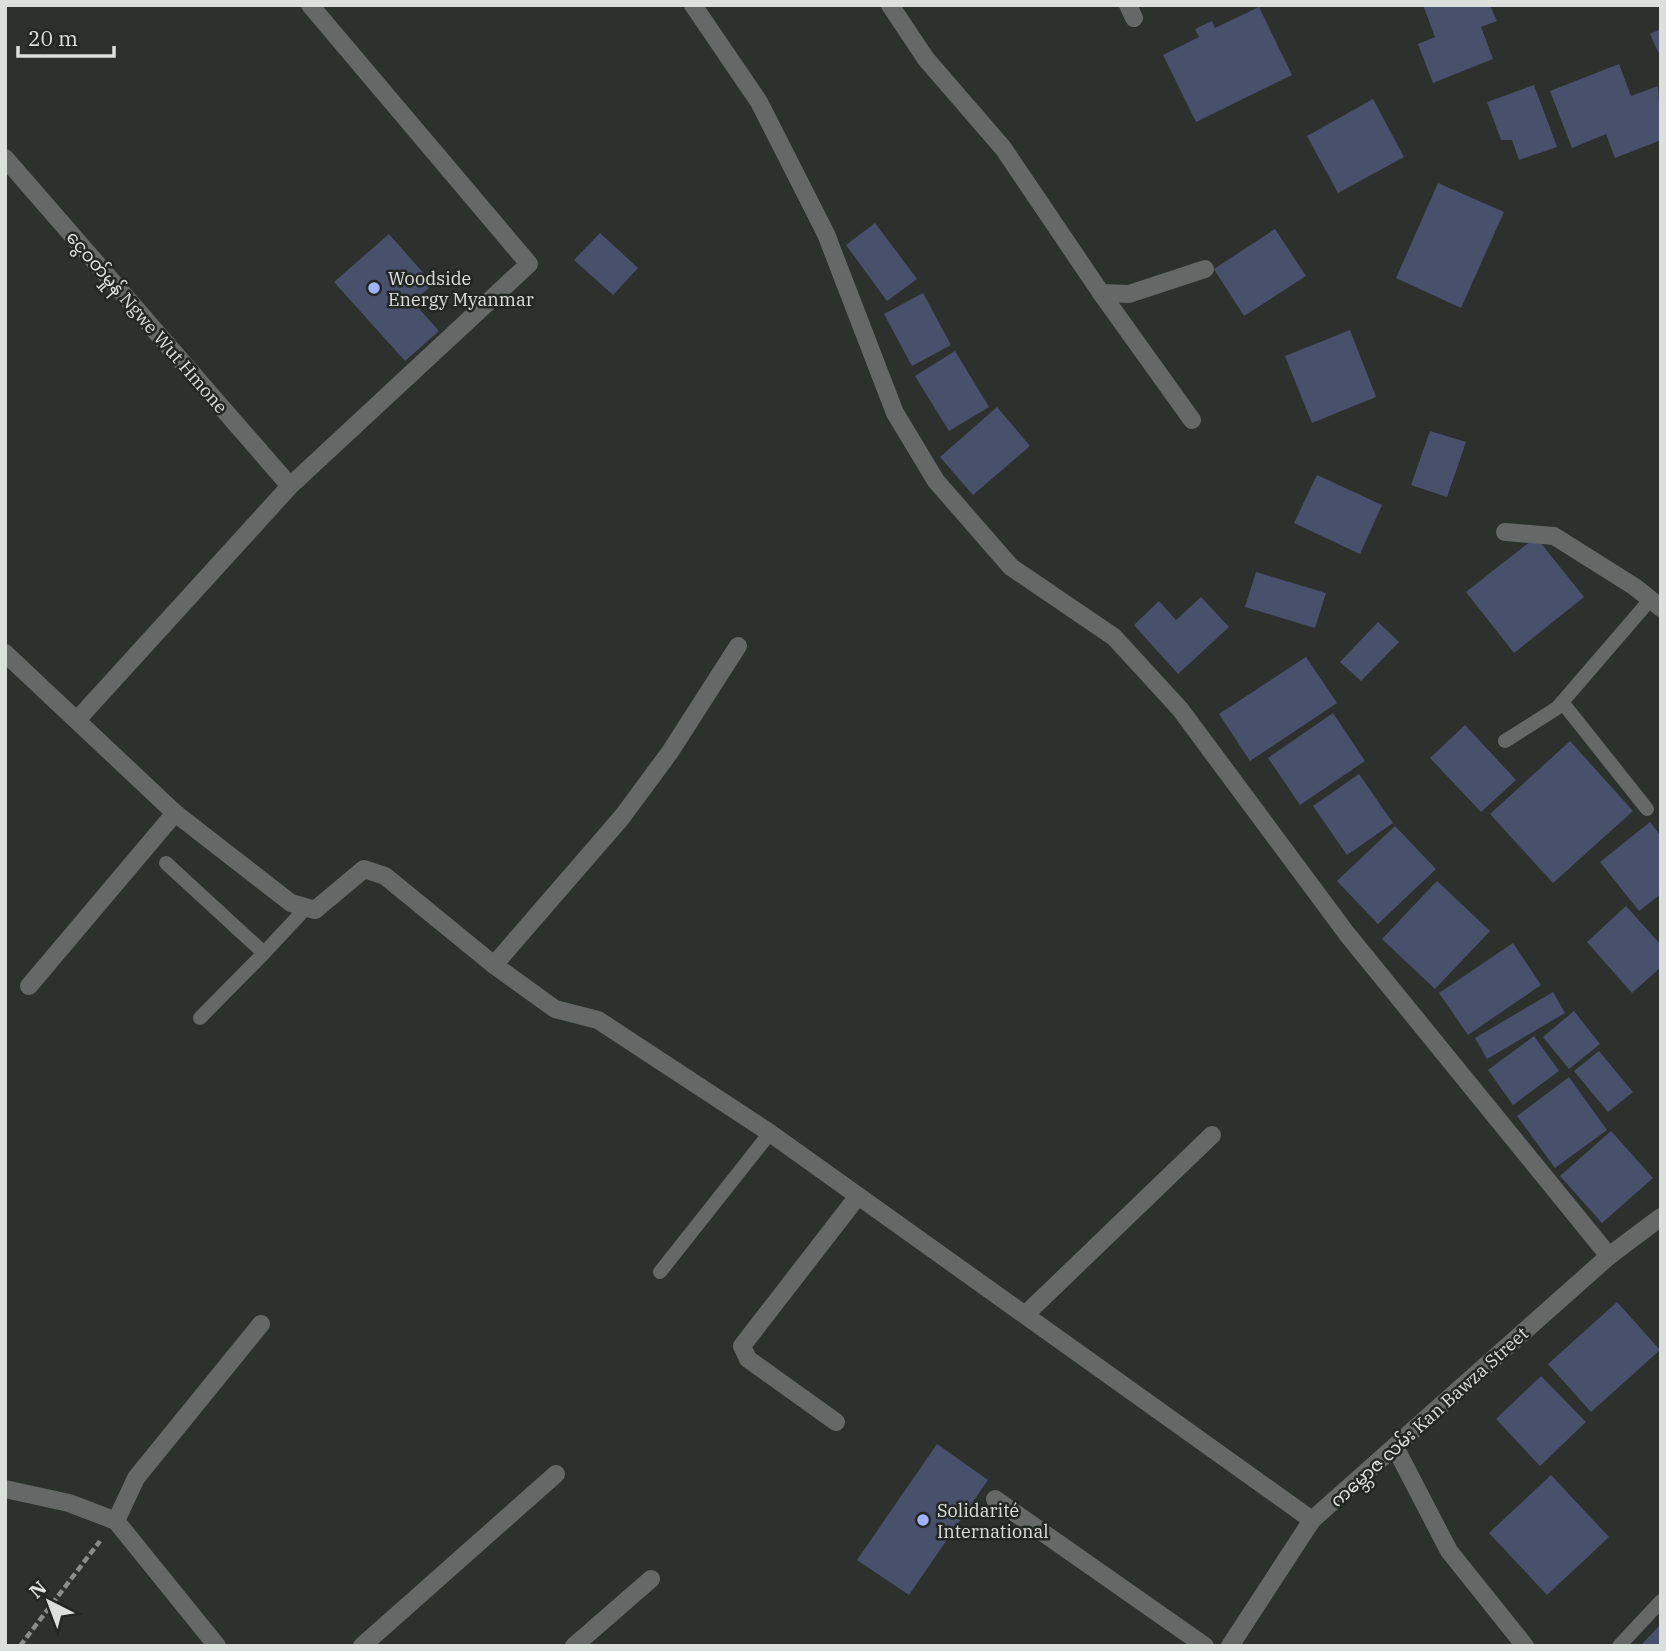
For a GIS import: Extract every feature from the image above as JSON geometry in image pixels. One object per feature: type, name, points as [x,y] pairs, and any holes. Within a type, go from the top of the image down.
[{"type":"street","points":[[77,720],[290,486],[529,264],[310,5]]},
{"type":"street","points":[[692,5],[765,114],[826,234],[895,413],[936,481],[1010,566],[1114,637],[1180,709],[1347,934],[1609,1256]]},
{"type":"street","points":[[890,5],[926,59],[1003,148],[1101,293],[1192,420]]},
{"type":"street","name":"ငွေဝတ်မှုန် Ngwe Wut Hmone","points":[[5,158],[290,486]]},
{"type":"street","points":[[1101,293],[1129,294],[1205,270]]},
{"type":"street","points":[[1505,532],[1554,536],[1655,604]]},
{"type":"street","points":[[494,965],[622,817],[670,752],[738,646]]},
{"type":"street","points":[[5,653],[175,813],[291,903],[315,911],[364,869],[385,876],[494,965],[555,1009],[598,1020],[771,1133],[1312,1520]]},
{"type":"street","points":[[29,986],[175,813]]},
{"type":"street","points":[[1026,1314],[1212,1135]]},
{"type":"street","points":[[836,1422],[748,1359],[742,1346],[859,1196]]},
{"type":"street","name":"ကမ္ဘောဇ လမ်း Kan Bawza Street","points":[[1230,1646],[1312,1520],[1609,1256],[1661,1217]]},
{"type":"street","points":[[116,1521],[136,1478],[261,1324]]},
{"type":"street","points":[[1395,1447],[1449,1551],[1525,1646]]},
{"type":"street","points":[[362,1646],[556,1474]]},
{"type":"street","points":[[5,1489],[69,1503],[116,1521],[217,1646]]},
{"type":"street","points":[[995,1499],[1205,1646]]},
{"type":"street","points":[[573,1646],[651,1579]]},
{"type":"lane","points":[[1506,741],[1562,702],[1655,604]]},
{"type":"lane","points":[[1562,702],[1647,809]]},
{"type":"lane","points":[[166,863],[264,953]]},
{"type":"lane","points":[[200,1018],[306,908]]},
{"type":"lane","points":[[660,1272],[771,1133]]},
{"type":"lane","points":[[1619,1646],[1661,1601]]},
{"type":"path","points":[[20,1646],[116,1521]]},
{"type":"building","points":[[1423,5],[1490,5],[1497,21],[1481,27],[1493,59],[1433,83],[1418,44],[1435,37]]},
{"type":"building","points":[[1259,7],[1292,75],[1196,122],[1163,55],[1199,37],[1195,29],[1212,21],[1215,28]]},
{"type":"building","points":[[1661,29],[1661,58],[1650,34]]},
{"type":"building","points":[[1619,64],[1631,96],[1658,86],[1661,140],[1615,158],[1606,134],[1572,148],[1550,91]]},
{"type":"building","points":[[1534,85],[1557,147],[1519,160],[1512,140],[1501,140],[1487,102]]},
{"type":"building","points":[[1373,99],[1404,157],[1338,193],[1307,136]]},
{"type":"building","points":[[1438,183],[1504,212],[1461,308],[1396,278]]},
{"type":"building","points":[[875,223],[917,279],[887,301],[846,245]]},
{"type":"building","points":[[1275,229],[1306,276],[1244,316],[1214,269]]},
{"type":"building","points":[[600,233],[638,268],[613,295],[574,260]]},
{"type":"building","points":[[389,234],[433,284],[413,302],[439,331],[405,361],[334,282]]},
{"type":"building","points":[[923,293],[951,345],[912,366],[884,314]]},
{"type":"building","points":[[1350,330],[1376,397],[1312,423],[1285,356]]},
{"type":"building","points":[[955,351],[989,407],[949,431],[915,376]]},
{"type":"building","points":[[997,407],[1030,446],[973,495],[940,457]]},
{"type":"building","points":[[1430,431],[1466,442],[1447,497],[1411,485]]},
{"type":"building","points":[[1317,475],[1382,505],[1360,554],[1294,523]]},
{"type":"building","points":[[1536,537],[1584,597],[1514,653],[1466,592]]},
{"type":"building","points":[[1256,572],[1326,593],[1315,628],[1245,607]]},
{"type":"building","points":[[1201,597],[1229,627],[1178,674],[1134,625],[1159,601],[1176,620]]},
{"type":"building","points":[[1378,622],[1399,642],[1361,681],[1340,662]]},
{"type":"building","points":[[1306,657],[1337,703],[1250,761],[1219,714]]},
{"type":"building","points":[[1333,713],[1365,761],[1300,805],[1268,758]]},
{"type":"building","points":[[1465,725],[1516,780],[1481,812],[1430,758]]},
{"type":"building","points":[[1570,741],[1633,811],[1553,883],[1490,814]]},
{"type":"building","points":[[1359,774],[1393,823],[1347,855],[1313,806]]},
{"type":"building","points":[[1650,822],[1661,836],[1661,894],[1639,911],[1600,862]]},
{"type":"building","points":[[1395,826],[1436,869],[1378,924],[1337,881]]},
{"type":"building","points":[[1437,881],[1490,931],[1435,989],[1382,939]]},
{"type":"building","points":[[1626,906],[1661,945],[1661,967],[1632,993],[1587,942]]},
{"type":"building","points":[[1513,943],[1541,985],[1468,1035],[1439,993]]},
{"type":"building","points":[[1553,992],[1565,1013],[1487,1059],[1475,1038]]},
{"type":"building","points":[[1574,1011],[1600,1044],[1569,1069],[1543,1037]]},
{"type":"building","points":[[1534,1036],[1559,1071],[1513,1105],[1488,1070]]},
{"type":"building","points":[[1599,1051],[1633,1092],[1608,1112],[1574,1071]]},
{"type":"building","points":[[1569,1077],[1607,1130],[1555,1168],[1517,1116]]},
{"type":"building","points":[[1611,1131],[1653,1178],[1602,1223],[1560,1176]]},
{"type":"building","points":[[1617,1302],[1660,1350],[1591,1412],[1548,1364]]},
{"type":"building","points":[[1541,1376],[1586,1422],[1540,1466],[1496,1419]]},
{"type":"building","name":"Solidarité International","points":[[937,1444],[988,1480],[909,1595],[857,1560]]},
{"type":"building","points":[[1551,1475],[1609,1537],[1547,1595],[1489,1533]]},
{"type":"building","points":[[1661,1624],[1661,1646],[1640,1646]]},
{"type":"place","name":"Woodside Energy Myanmar","points":[[374,288]]},
{"type":"place","name":"Solidarité International","points":[[923,1520]]}]
